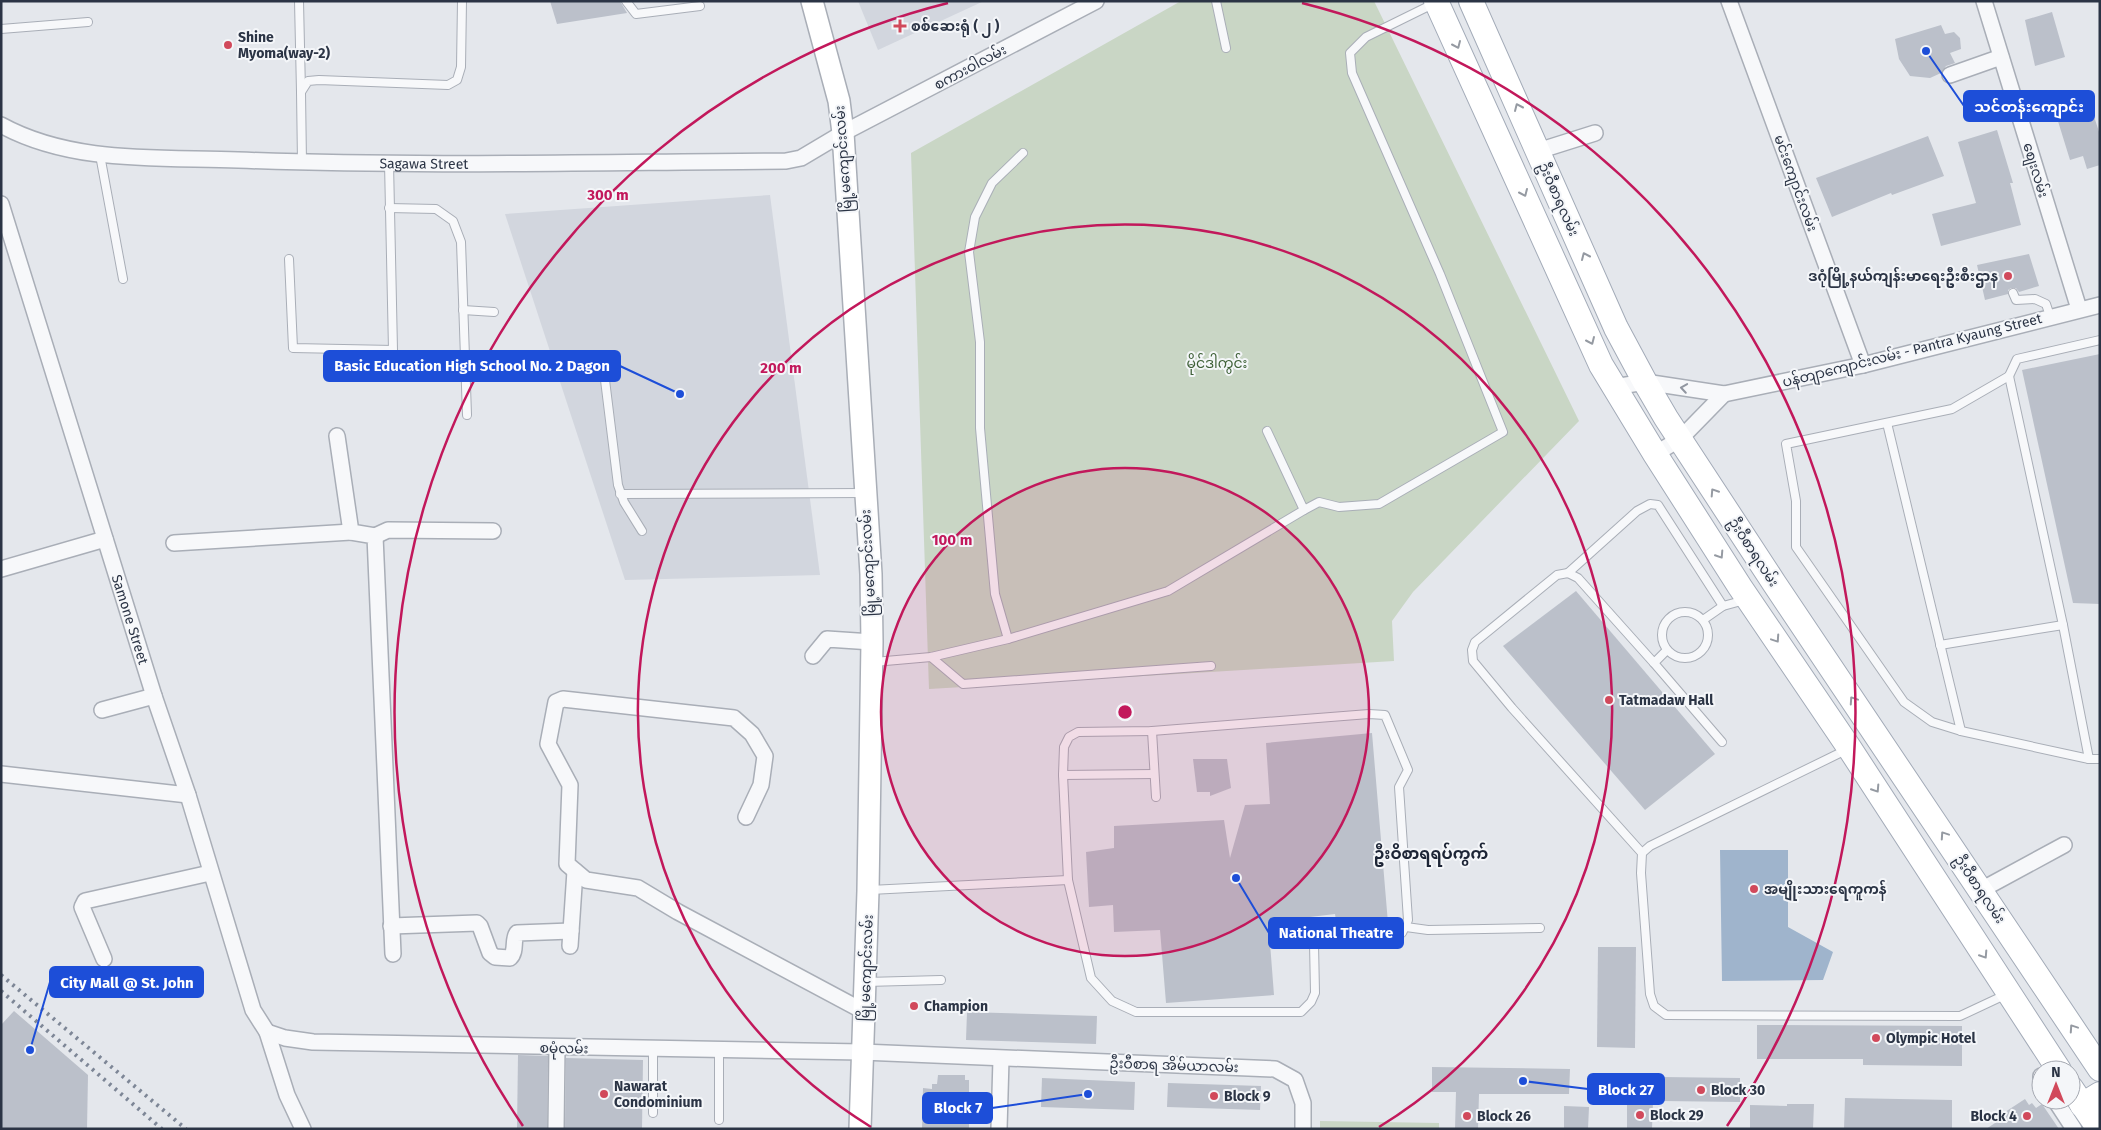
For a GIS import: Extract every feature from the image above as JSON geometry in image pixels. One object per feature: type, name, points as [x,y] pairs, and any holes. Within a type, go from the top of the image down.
[{"type":"main road","name":"မြို့မကျောင်းလမ်း","points":[[812,1],[839,101],[843,133],[871,574],[872,652],[868,891],[860,1129]]},
{"type":"main road","name":"ဦးဝီစာရလမ်း","points":[[1471,1],[1616,328],[1645,382],[1774,583],[2100,1069]]},
{"type":"main road","points":[[1438,2],[1569,294],[1614,387],[1748,599],[1852,753],[2009,994],[2044,1060]]},
{"type":"main road","points":[[1511,164],[1538,151]]},
{"type":"main road","points":[[1569,294],[1595,280]]},
{"type":"main road","points":[[1748,599],[1774,583]]},
{"type":"main road","points":[[1852,753],[1882,742]]},
{"type":"main road","points":[[1961,920],[1985,896]]},
{"type":"main road","points":[[2084,1096],[2099,1129]]},
{"type":"street","name":"စကားဝါလမ်း","points":[[843,133],[1096,1]]},
{"type":"street","name":"မင်းကျောင်းလမ်း","points":[[1730,1],[1863,365]]},
{"type":"street","name":"စျေးလမ်း","points":[[1984,1],[2079,309]]},
{"type":"street","points":[[1950,75],[2001,58]]},
{"type":"street","name":"Sagawa Street","points":[[1,125],[22,136],[58,147],[100,155],[302,163],[786,161],[801,158],[843,133]]},
{"type":"street","points":[[1538,151],[1596,133]]},
{"type":"street","name":"Samone Street","points":[[1,204],[154,696],[188,796],[253,1010],[267,1032],[287,1096],[303,1129]]},
{"type":"street","name":"ပန်တျာကျောင်းလမ်း - Pantra Kyaung Street","points":[[1724,394],[1863,365],[2050,316],[2100,305]]},
{"type":"street","points":[[1614,387],[1645,382],[1724,394]]},
{"type":"street","points":[[1655,454],[1680,439],[1724,394]]},
{"type":"street","points":[[337,436],[351,532]]},
{"type":"street","points":[[174,543],[351,532],[375,536],[388,530],[493,531]]},
{"type":"street","points":[[375,536],[393,954]]},
{"type":"street","points":[[1,569],[105,539]]},
{"type":"street","points":[[813,656],[827,639],[872,652]]},
{"type":"street","points":[[102,710],[154,696]]},
{"type":"street","points":[[746,817],[761,785],[765,756],[752,734],[734,718],[558,699],[556,702],[548,744],[570,785],[567,864],[586,880],[638,888],[678,912],[865,1012]]},
{"type":"street","points":[[1,774],[188,796]]},
{"type":"street","points":[[1985,896],[2064,845]]},
{"type":"street","points":[[392,926],[473,922],[480,926],[492,955],[510,958],[513,954],[514,935],[517,933],[570,939],[575,871]]},
{"type":"street","points":[[104,959],[82,907],[85,901],[210,873]]},
{"type":"street","name":"စမုံလမ်း","points":[[267,1032],[285,1038],[313,1042],[557,1048],[862,1052]]},
{"type":"street","points":[[556,1129],[557,1048]]},
{"type":"street","name":"ဦးဝီစာရ အိမ်ယာလမ်း","points":[[862,1052],[1275,1069],[1294,1080],[1303,1103],[1303,1129]]},
{"type":"street","points":[[998,1129],[1001,1059]]},
{"type":"street","points":[[2062,1110],[2074,1129]]},
{"type":"lane","points":[[300,1],[302,163]]},
{"type":"lane","points":[[301,92],[308,81],[319,80],[448,86],[457,80],[460,67],[462,1]]},
{"type":"lane","points":[[626,1],[629,8],[636,14],[700,6]]},
{"type":"lane","points":[[1216,1],[1226,48]]},
{"type":"lane","points":[[872,652],[931,658],[1008,639],[1168,591],[1320,502],[1340,507],[1379,504],[1503,432],[1440,274],[1352,73],[1350,53],[1366,38],[1438,2]]},
{"type":"lane","points":[[1,29],[88,22]]},
{"type":"lane","points":[[1008,639],[995,594],[980,428],[980,342],[969,252],[975,217],[992,182],[1023,153]]},
{"type":"lane","points":[[100,155],[123,279]]},
{"type":"lane","points":[[289,259],[292,348],[393,350],[389,163]]},
{"type":"lane","points":[[389,208],[436,209],[453,221],[461,242],[466,415]]},
{"type":"lane","points":[[2013,293],[2016,300],[2035,299],[2046,304],[2050,316]]},
{"type":"lane","points":[[463,310],[494,312]]},
{"type":"lane","points":[[2100,340],[2017,359],[2009,376],[1952,409],[1786,444],[1796,501],[1796,547],[1904,702],[1932,722],[1961,731],[2100,759]]},
{"type":"lane","points":[[2009,376],[2063,624],[2089,758]]},
{"type":"lane","points":[[605,380],[620,494],[642,531]]},
{"type":"lane","points":[[1887,423],[1961,731]]},
{"type":"lane","points":[[1267,431],[1304,510]]},
{"type":"lane","points":[[620,494],[865,493]]},
{"type":"lane","points":[[1723,606],[1658,505],[1650,504],[1636,511],[1568,573],[1556,575],[1475,642],[1472,650],[1473,661],[1512,708],[1642,853],[1650,994],[1654,1006],[1666,1015],[1960,1016],[2009,994]]},
{"type":"lane","points":[[1568,573],[1578,578],[1722,742]]},
{"type":"lane","points":[[1703,620],[1723,606],[1748,599]]},
{"type":"lane","points":[[1680,612],[1686,612],[1693,613],[1703,620],[1708,631],[1707,643],[1700,653],[1689,658],[1676,658],[1667,650],[1661,639],[1662,627],[1669,617],[1680,612]]},
{"type":"lane","points":[[1940,645],[2063,624]]},
{"type":"lane","points":[[1654,663],[1667,650]]},
{"type":"lane","points":[[931,658],[963,684],[1212,666]]},
{"type":"lane","points":[[1369,714],[1385,715],[1408,770],[1399,787],[1408,912],[1406,927],[1402,933],[1325,937],[1314,943],[1314,993],[1311,1002],[1300,1012],[1136,1012],[1112,1001],[1091,978],[1068,880],[1063,775],[1064,747],[1069,737],[1078,732],[1152,731],[1369,714]]},
{"type":"lane","points":[[1152,731],[1156,796]]},
{"type":"lane","points":[[1642,853],[1650,846],[1852,753]]},
{"type":"lane","points":[[1063,775],[1154,774]]},
{"type":"lane","points":[[868,891],[1068,880]]},
{"type":"lane","points":[[1406,927],[1428,930],[1540,928]]},
{"type":"lane","points":[[866,982],[941,980]]},
{"type":"lane","points":[[653,1049],[653,1113]]},
{"type":"lane","points":[[719,1050],[719,1120]]},
{"type":"shaded area","name":"စစ်ဆေးရုံ ( ၂ )","points":[[858,1],[984,1],[878,50]]},
{"type":"shaded area","points":[[770,195],[820,575],[625,580],[505,214]]},
{"type":"green space","name":"မိုင်ဒါကွင်း","points":[[1181,1],[1374,1],[1579,421],[1413,592],[1392,621],[1394,661],[929,689],[911,153]]},
{"type":"green space","points":[[1320,1121],[1439,1123],[1439,1129],[1320,1129]]},
{"type":"water","name":"အမျိုးသားရေကူကန်","points":[[1720,850],[1788,850],[1788,927],[1833,952],[1823,980],[1722,981]]},
{"type":"building","points":[[550,1],[620,1],[627,13],[557,24]]},
{"type":"building","points":[[2052,12],[2065,57],[2035,66],[2025,20]]},
{"type":"building","points":[[1941,25],[1945,34],[1954,32],[1960,38],[1961,49],[1950,53],[1955,63],[1946,66],[1941,73],[1930,78],[1910,76],[1899,59],[1895,39]]},
{"type":"building","points":[[2091,107],[2100,135],[2100,165],[2087,169],[2083,156],[2070,160],[2057,118]]},
{"type":"building","points":[[1997,130],[2013,183],[2010,183],[2021,225],[1941,246],[1932,214],[1976,203],[1958,142]]},
{"type":"building","points":[[1928,136],[1944,176],[1892,195],[1891,193],[1832,217],[1816,178]]},
{"type":"building","name":"ဒဂုံမြို့နယ်ကျန်းမာရေးဦးစီးဌာန","points":[[2029,254],[2039,286],[2019,292],[2016,288],[2011,288],[2008,290],[2008,294],[1985,300],[1977,265]]},
{"type":"building","points":[[2100,354],[2100,604],[2073,603],[2022,370]]},
{"type":"building","name":"Tatmadaw Hall","points":[[1576,591],[1715,754],[1645,810],[1503,646]]},
{"type":"building","points":[[1372,733],[1388,923],[1337,927],[1335,914],[1285,920],[1287,942],[1270,943],[1274,995],[1166,1003],[1160,930],[1114,932],[1113,905],[1089,907],[1086,852],[1114,848],[1114,826],[1224,820],[1230,858],[1245,805],[1270,804],[1266,743]]},
{"type":"building","points":[[1193,759],[1227,759],[1231,788],[1210,796],[1210,792],[1197,792]]},
{"type":"building","points":[[1598,947],[1636,947],[1635,1048],[1597,1047]]},
{"type":"building","points":[[14,1011],[88,1075],[87,1129],[1,1129],[1,1025]]},
{"type":"building","points":[[967,1012],[1097,1016],[1096,1044],[966,1040]]},
{"type":"building","points":[[1757,1025],[1962,1026],[1962,1066],[1863,1065],[1863,1059],[1757,1059]]},
{"type":"building","points":[[518,1055],[548,1056],[547,1129],[517,1129]]},
{"type":"building","name":"Nawarat Condominium","points":[[566,1058],[643,1060],[642,1129],[565,1129]]},
{"type":"building","points":[[1432,1067],[1570,1069],[1569,1094],[1479,1094],[1478,1129],[1455,1129],[1456,1092],[1432,1092]]},
{"type":"building","points":[[938,1075],[965,1075],[965,1080],[969,1080],[969,1129],[922,1129],[923,1088],[932,1089],[932,1084],[937,1084]]},
{"type":"building","name":"Block 30","points":[[1662,1077],[1740,1078],[1740,1102],[1662,1101]]},
{"type":"building","points":[[1042,1078],[1135,1082],[1134,1110],[1041,1107]]},
{"type":"building","name":"Block 9","points":[[1168,1083],[1261,1086],[1260,1110],[1167,1107]]},
{"type":"building","points":[[1845,1098],[1952,1100],[1952,1129],[1844,1129]]},
{"type":"building","name":"Block 4","points":[[2025,1099],[2029,1105],[2031,1104],[2031,1110],[2046,1110],[2059,1129],[1986,1129],[2004,1117],[2002,1114]]},
{"type":"building","name":"Block 29","points":[[1627,1101],[1653,1101],[1652,1129],[1627,1129]]},
{"type":"building","points":[[1787,1104],[1814,1104],[1813,1129],[1750,1129],[1750,1105],[1787,1106]]},
{"type":"building","points":[[1564,1106],[1589,1107],[1588,1129],[1564,1129]]},
{"type":"railway","points":[[1,975],[186,1129]]},
{"type":"railway","points":[[1,991],[162,1129]]},
{"type":"place","name":"စစ်ဆေးရုံ ( ၂ )","points":[[900,26]]},
{"type":"place","name":"Shine Myoma(way-2)","points":[[228,45]]},
{"type":"place","name":"သင်တန်းကျောင်း","points":[[1926,51]]},
{"type":"place","name":"ဒဂုံမြို့နယ်ကျန်းမာရေးဦးစီးဌာန","points":[[2008,276]]},
{"type":"place","name":"Basic Education High School No. 2 Dagon","points":[[680,394]]},
{"type":"place","name":"Tatmadaw Hall","points":[[1609,700]]},
{"type":"place","name":"National Theatre","points":[[1236,878]]},
{"type":"place","name":"အမျိုးသားရေကူကန်","points":[[1754,889]]},
{"type":"place","name":"Champion","points":[[914,1006]]},
{"type":"place","name":"Olympic Hotel","points":[[1876,1038]]},
{"type":"place","name":"City Mall @ St. John","points":[[30,1050]]},
{"type":"place","name":"Block 27","points":[[1523,1081]]},
{"type":"place","name":"Block 30","points":[[1701,1090]]},
{"type":"place","name":"Nawarat Condominium","points":[[604,1094]]},
{"type":"place","name":"Block 7","points":[[1088,1094]]},
{"type":"place","name":"Block 9","points":[[1214,1096]]},
{"type":"place","name":"Block 29","points":[[1640,1115]]},
{"type":"place","name":"Block 26","points":[[1467,1116]]},
{"type":"place","name":"Block 4","points":[[2027,1116]]},
{"type":"district","name":"ဦးဝိစာရရပ်ကွက်","points":[[1431,853]]}]
